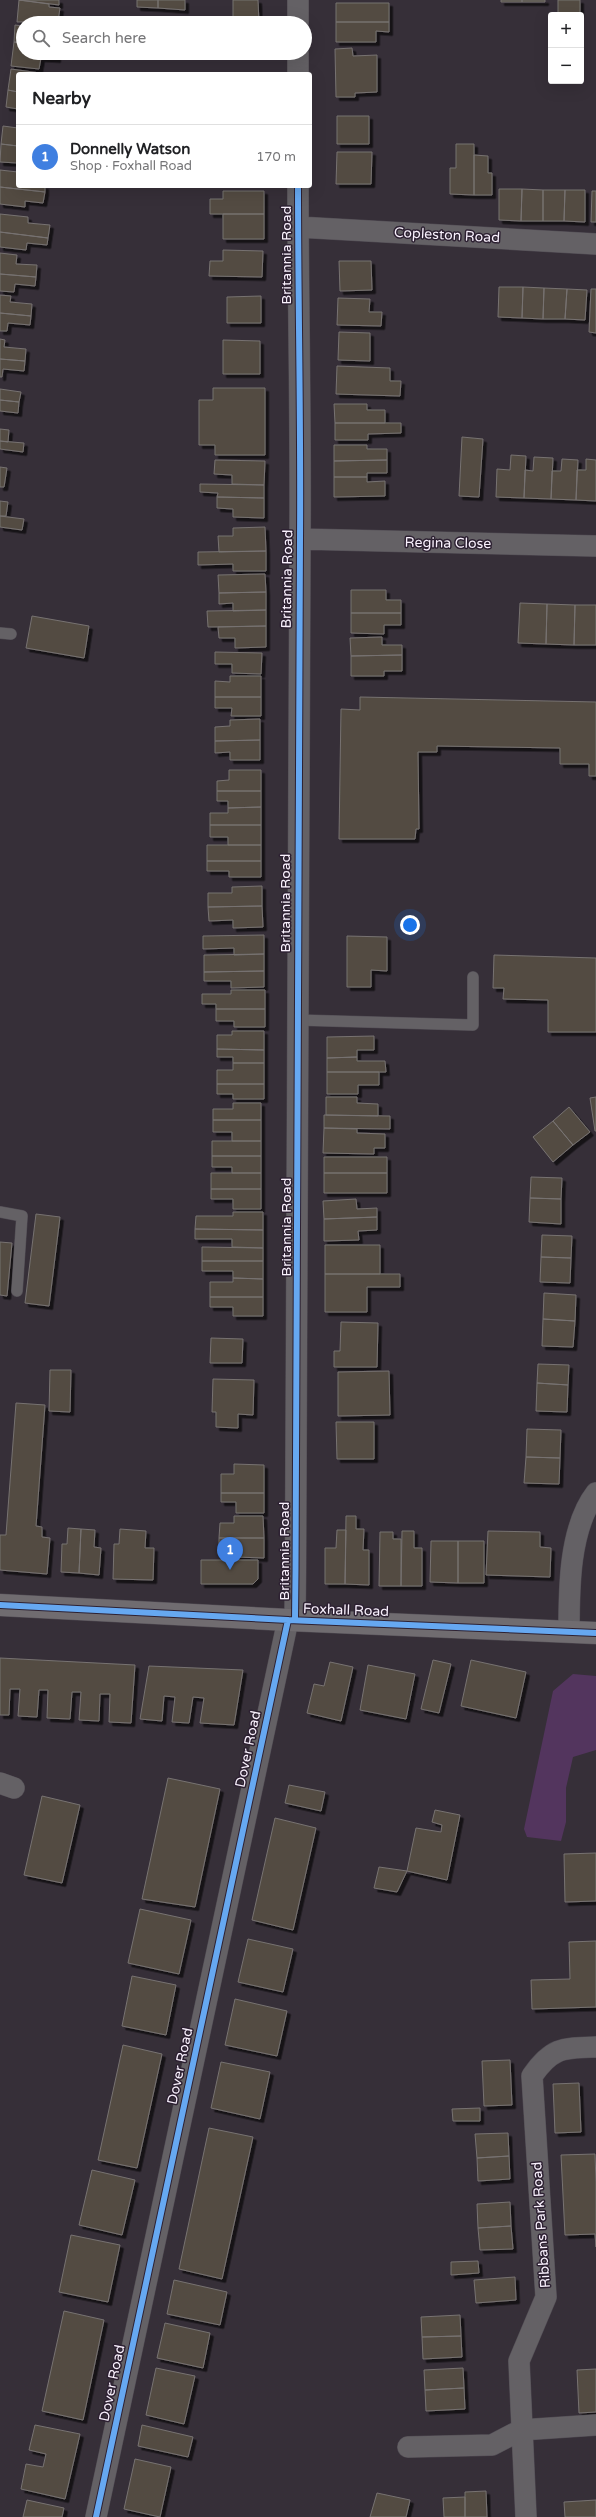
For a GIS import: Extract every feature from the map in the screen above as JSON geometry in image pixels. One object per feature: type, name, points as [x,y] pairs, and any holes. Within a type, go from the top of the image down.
[{"type":"street","points":[[298,0],[298,16]]},
{"type":"street","points":[[298,60],[298,72]]},
{"type":"street","name":"Britannia Road","points":[[292,1620],[298,1282],[297,1020],[300,539],[298,188]]},
{"type":"street","name":"Copleston Road","points":[[298,227],[596,244]]},
{"type":"street","name":"Regina Close","points":[[300,539],[596,546]]},
{"type":"street","points":[[569,1631],[569,1580],[574,1548],[584,1518],[596,1493]]},
{"type":"street","name":"Foxhall Road","points":[[0,1605],[292,1620],[596,1633]]},
{"type":"street","name":"Dover Road","points":[[96,2517],[292,1620]]},
{"type":"street","name":"Ribbans Park Road","points":[[526,2517],[519,2361],[546,2297],[532,2076],[542,2060],[563,2048],[596,2047]]},
{"type":"street","points":[[408,2447],[492,2445],[521,2430],[596,2425]]},
{"type":"lane","points":[[297,1020],[473,1025],[473,977]]},
{"type":"lane","points":[[0,1212],[22,1216],[17,1291]]},
{"type":"shaded area","points":[[573,1674],[596,1676],[596,1750],[573,1757],[566,1788],[566,1822],[561,1841],[527,1837],[524,1829],[553,1691]]},
{"type":"building","points":[[19,0],[59,0],[59,5]]},
{"type":"building","points":[[19,0],[49,4],[49,7],[60,8],[59,16],[18,16]]},
{"type":"building","points":[[137,0],[158,0],[158,8],[137,7]]},
{"type":"building","points":[[158,0],[185,0],[185,10],[158,8]]},
{"type":"building","points":[[233,0],[258,0],[259,16],[233,16]]},
{"type":"building","points":[[501,0],[522,0],[522,2],[501,2]]},
{"type":"building","points":[[522,0],[545,0],[545,2],[522,2]]},
{"type":"building","points":[[558,0],[580,0],[580,12],[558,12]]},
{"type":"building","points":[[336,3],[389,3],[389,22],[336,22]]},
{"type":"building","points":[[336,22],[389,22],[389,32],[376,31],[376,42],[336,42]]},
{"type":"building","points":[[15,25],[16,42],[14,42]]},
{"type":"building","points":[[14,42],[16,42],[16,60],[41,60],[39,69],[11,66]]},
{"type":"building","points":[[352,48],[353,56],[377,55],[377,92],[355,93],[355,97],[336,97],[335,49]]},
{"type":"building","points":[[11,69],[33,72],[16,72],[16,92],[8,90]]},
{"type":"building","points":[[8,90],[16,92],[16,109],[6,107]]},
{"type":"building","points":[[337,116],[369,116],[369,144],[337,144]]},
{"type":"building","points":[[3,126],[16,128],[16,146],[1,144]]},
{"type":"building","points":[[1,144],[16,146],[16,163],[0,162]]},
{"type":"building","points":[[456,144],[474,144],[474,195],[450,194],[450,168],[456,168]]},
{"type":"building","points":[[337,152],[372,152],[371,184],[336,184]]},
{"type":"building","points":[[474,155],[488,156],[488,173],[492,173],[492,195],[474,195]]},
{"type":"building","points":[[0,170],[16,172],[16,188],[45,188],[45,192],[0,187]]},
{"type":"building","points":[[0,187],[45,192],[43,203],[25,201],[25,207],[0,204]]},
{"type":"building","points":[[499,189],[522,189],[521,221],[499,220]]},
{"type":"building","points":[[522,189],[543,190],[543,221],[521,221]]},
{"type":"building","points":[[543,190],[565,190],[564,221],[543,221]]},
{"type":"building","points":[[565,190],[585,190],[585,222],[564,221]]},
{"type":"building","points":[[223,191],[264,191],[264,214],[210,214],[210,199],[223,199]]},
{"type":"building","points":[[592,191],[596,191],[596,222],[591,222]]},
{"type":"building","points":[[0,214],[28,217],[28,223],[50,225],[48,238],[0,232]]},
{"type":"building","points":[[223,214],[264,214],[264,239],[223,239]]},
{"type":"building","points":[[0,232],[48,238],[47,245],[27,243],[26,250],[0,247]]},
{"type":"building","points":[[223,250],[263,251],[262,277],[209,276],[210,261],[223,261]]},
{"type":"building","points":[[0,253],[17,255],[16,264],[37,265],[36,277],[0,274]]},
{"type":"building","points":[[339,261],[371,261],[372,290],[340,291]]},
{"type":"building","points":[[0,274],[36,277],[35,286],[15,284],[14,292],[0,291]]},
{"type":"building","points":[[499,287],[523,287],[522,318],[498,317]]},
{"type":"building","points":[[523,287],[544,288],[543,319],[522,318]]},
{"type":"building","points":[[544,288],[567,289],[565,319],[543,319]]},
{"type":"building","points":[[567,289],[587,290],[585,320],[565,319]]},
{"type":"building","points":[[591,289],[596,289],[596,333],[589,332]]},
{"type":"building","points":[[0,295],[11,296],[10,302],[32,304],[31,316],[0,313]]},
{"type":"building","points":[[261,296],[261,323],[227,323],[227,297]]},
{"type":"building","points":[[338,298],[370,299],[369,312],[382,312],[381,326],[337,325]]},
{"type":"building","points":[[0,313],[31,316],[30,325],[8,323],[7,331],[0,331]]},
{"type":"building","points":[[339,332],[370,333],[370,361],[338,360]]},
{"type":"building","points":[[0,339],[5,340],[4,347],[26,349],[25,361],[0,359]]},
{"type":"building","points":[[223,340],[260,341],[260,374],[223,374]]},
{"type":"building","points":[[0,359],[25,361],[24,371],[3,369],[2,377],[0,377]]},
{"type":"building","points":[[337,366],[390,368],[390,381],[401,381],[400,396],[336,394]]},
{"type":"building","points":[[213,388],[265,388],[265,455],[215,455],[215,445],[199,445],[199,400],[213,400]]},
{"type":"building","points":[[0,389],[21,392],[19,402],[0,400]]},
{"type":"building","points":[[0,400],[19,402],[18,413],[0,411]]},
{"type":"building","points":[[334,404],[367,404],[367,410],[385,410],[385,423],[335,423]]},
{"type":"building","points":[[335,423],[401,423],[401,433],[368,434],[368,440],[335,440]]},
{"type":"building","points":[[0,429],[9,430],[8,442],[0,441]]},
{"type":"building","points":[[462,437],[483,439],[479,497],[459,496]]},
{"type":"building","points":[[0,441],[24,443],[23,452],[0,449]]},
{"type":"building","points":[[334,445],[367,445],[367,449],[387,449],[387,460],[334,461]]},
{"type":"building","points":[[511,455],[526,456],[524,498],[496,497],[497,469],[510,470]]},
{"type":"building","points":[[534,457],[553,458],[551,499],[524,498],[525,470],[533,471]]},
{"type":"building","points":[[562,459],[578,460],[576,500],[551,499],[552,471],[561,471]]},
{"type":"building","points":[[586,459],[596,460],[596,501],[576,500],[577,470],[586,470]]},
{"type":"building","points":[[215,460],[265,461],[264,485],[232,484],[232,475],[214,474]]},
{"type":"building","points":[[387,460],[387,473],[367,473],[367,477],[334,477],[334,461]]},
{"type":"building","points":[[0,467],[7,468],[4,487],[0,487]]},
{"type":"building","points":[[334,477],[367,477],[367,482],[385,481],[385,496],[334,497]]},
{"type":"building","points":[[200,484],[264,485],[264,498],[217,497],[218,493],[200,492]]},
{"type":"building","points":[[217,497],[264,498],[264,518],[233,517],[233,509],[217,508]]},
{"type":"building","points":[[0,501],[8,502],[6,516],[0,516]]},
{"type":"building","points":[[0,516],[24,519],[22,530],[0,527]]},
{"type":"building","points":[[265,527],[266,551],[219,552],[218,536],[233,536],[233,528]]},
{"type":"building","points":[[266,551],[266,571],[233,571],[233,564],[198,565],[198,552]]},
{"type":"building","points":[[265,574],[266,592],[219,593],[218,575]]},
{"type":"building","points":[[351,590],[386,590],[386,600],[401,600],[401,613],[351,613]]},
{"type":"building","points":[[266,592],[266,610],[233,611],[233,603],[219,604],[219,593]]},
{"type":"building","points":[[520,603],[547,604],[546,644],[518,643]]},
{"type":"building","points":[[547,604],[575,605],[574,645],[546,644]]},
{"type":"building","points":[[575,605],[596,605],[596,645],[574,645]]},
{"type":"building","points":[[266,610],[266,626],[208,627],[207,611]]},
{"type":"building","points":[[351,613],[401,613],[401,625],[384,625],[384,634],[351,633]]},
{"type":"building","points":[[32,616],[89,626],[84,658],[26,648]]},
{"type":"building","points":[[266,626],[266,647],[235,648],[235,638],[219,638],[218,627]]},
{"type":"building","points":[[382,637],[382,645],[402,645],[402,655],[351,656],[350,638]]},
{"type":"building","points":[[215,652],[262,653],[261,674],[232,673],[232,664],[215,664]]},
{"type":"building","points":[[402,655],[402,671],[384,671],[384,676],[351,676],[351,656]]},
{"type":"building","points":[[230,676],[261,676],[261,697],[215,697],[215,681],[230,682]]},
{"type":"building","points":[[215,697],[261,697],[261,716],[231,716],[232,708],[215,708]]},
{"type":"building","points":[[360,697],[596,702],[596,776],[589,776],[589,764],[560,764],[560,748],[437,746],[437,752],[418,752],[419,829],[416,829],[415,839],[339,839],[341,709],[360,710]]},
{"type":"building","points":[[260,719],[260,740],[215,741],[215,727],[230,726],[230,720]]},
{"type":"building","points":[[260,740],[260,760],[230,760],[230,752],[215,753],[215,741]]},
{"type":"building","points":[[229,770],[261,770],[261,791],[217,791],[217,781],[229,780]]},
{"type":"building","points":[[217,791],[261,791],[261,807],[228,808],[228,801],[217,801]]},
{"type":"building","points":[[261,807],[261,825],[210,825],[210,813],[228,813],[228,808]]},
{"type":"building","points":[[210,825],[261,825],[261,845],[228,845],[228,837],[210,837]]},
{"type":"building","points":[[207,845],[261,845],[261,861],[207,861]]},
{"type":"building","points":[[207,861],[261,861],[261,877],[229,877],[229,871],[207,871]]},
{"type":"building","points":[[262,886],[262,906],[208,907],[208,893],[232,893],[232,887]]},
{"type":"building","points":[[262,906],[263,927],[233,928],[233,920],[209,921],[208,907]]},
{"type":"building","points":[[264,935],[264,954],[234,955],[234,948],[203,949],[203,936]]},
{"type":"building","points":[[347,936],[387,937],[387,971],[371,970],[371,987],[347,987]]},
{"type":"building","points":[[264,954],[264,971],[204,972],[204,955]]},
{"type":"building","points":[[494,955],[596,958],[596,1032],[548,1032],[548,1000],[503,999],[504,988],[493,988]]},
{"type":"building","points":[[264,971],[264,987],[231,988],[231,981],[204,981],[204,972]]},
{"type":"building","points":[[231,990],[265,990],[265,1009],[216,1009],[216,1004],[202,1004],[202,994],[231,994]]},
{"type":"building","points":[[216,1009],[265,1009],[265,1027],[234,1027],[234,1021],[216,1021]]},
{"type":"building","points":[[232,1031],[264,1031],[264,1050],[217,1049],[217,1035],[232,1035]]},
{"type":"building","points":[[374,1036],[374,1050],[357,1050],[357,1057],[327,1058],[327,1037]]},
{"type":"building","points":[[217,1049],[264,1050],[264,1063],[233,1063],[233,1057],[217,1057]]},
{"type":"building","points":[[357,1057],[357,1061],[385,1061],[386,1072],[327,1072],[327,1058]]},
{"type":"building","points":[[233,1063],[264,1063],[264,1084],[217,1084],[217,1070],[233,1070]]},
{"type":"building","points":[[327,1072],[379,1072],[379,1085],[358,1085],[358,1094],[327,1094]]},
{"type":"building","points":[[217,1084],[264,1084],[264,1099],[233,1099],[233,1094],[217,1094]]},
{"type":"building","points":[[326,1097],[357,1097],[357,1103],[378,1104],[378,1116],[326,1115]]},
{"type":"building","points":[[596,1097],[596,1131],[595,1131],[590,1098]]},
{"type":"building","points":[[233,1103],[261,1103],[261,1120],[213,1120],[213,1109],[233,1109]]},
{"type":"building","points":[[569,1107],[590,1132],[573,1145],[553,1121]]},
{"type":"building","points":[[324,1115],[390,1116],[390,1129],[324,1128]]},
{"type":"building","points":[[213,1120],[261,1120],[261,1141],[232,1141],[232,1132],[213,1132]]},
{"type":"building","points":[[553,1121],[573,1145],[553,1162],[533,1137]]},
{"type":"building","points":[[324,1128],[357,1129],[357,1133],[385,1134],[385,1148],[374,1148],[374,1154],[323,1153]]},
{"type":"building","points":[[212,1141],[261,1141],[261,1156],[212,1156]]},
{"type":"building","points":[[212,1156],[261,1156],[261,1173],[232,1173],[232,1167],[212,1167]]},
{"type":"building","points":[[324,1157],[387,1157],[387,1173],[324,1173]]},
{"type":"building","points":[[211,1173],[261,1173],[261,1189],[211,1189]]},
{"type":"building","points":[[324,1173],[387,1173],[387,1193],[324,1193]]},
{"type":"building","points":[[531,1177],[562,1178],[561,1199],[530,1198]]},
{"type":"building","points":[[211,1189],[261,1189],[261,1209],[233,1209],[233,1199],[211,1199]]},
{"type":"building","points":[[530,1198],[561,1199],[561,1224],[529,1222]]},
{"type":"building","points":[[356,1199],[357,1209],[377,1208],[377,1217],[324,1219],[323,1201]]},
{"type":"building","points":[[233,1212],[263,1212],[263,1230],[195,1229],[196,1216],[233,1216]]},
{"type":"building","points":[[36,1214],[60,1217],[49,1306],[25,1303]]},
{"type":"building","points":[[377,1217],[377,1230],[358,1231],[359,1240],[324,1241],[324,1219]]},
{"type":"building","points":[[195,1229],[263,1230],[263,1248],[232,1247],[232,1239],[195,1239]]},
{"type":"building","points":[[542,1235],[572,1236],[571,1258],[541,1257]]},
{"type":"building","points":[[0,1242],[12,1243],[7,1296],[0,1295]]},
{"type":"building","points":[[325,1245],[380,1245],[380,1274],[325,1274]]},
{"type":"building","points":[[202,1247],[263,1248],[263,1261],[202,1261]]},
{"type":"building","points":[[541,1257],[571,1258],[570,1283],[540,1282]]},
{"type":"building","points":[[202,1261],[263,1261],[263,1279],[233,1278],[233,1271],[202,1271]]},
{"type":"building","points":[[325,1274],[400,1274],[400,1287],[367,1287],[367,1312],[325,1312]]},
{"type":"building","points":[[233,1278],[263,1279],[263,1297],[210,1297],[210,1282],[233,1282]]},
{"type":"building","points":[[544,1293],[576,1295],[575,1321],[543,1319]]},
{"type":"building","points":[[210,1297],[263,1297],[263,1316],[233,1316],[233,1307],[210,1307]]},
{"type":"building","points":[[543,1319],[575,1321],[573,1347],[542,1346]]},
{"type":"building","points":[[341,1322],[378,1323],[377,1367],[334,1367],[334,1351],[340,1351]]},
{"type":"building","points":[[211,1338],[243,1339],[242,1363],[210,1363]]},
{"type":"building","points":[[538,1364],[569,1365],[568,1385],[537,1383]]},
{"type":"building","points":[[50,1370],[71,1370],[70,1412],[49,1411]]},
{"type":"building","points":[[389,1371],[390,1415],[338,1416],[338,1372]]},
{"type":"building","points":[[213,1379],[254,1380],[253,1415],[238,1414],[238,1428],[216,1427],[216,1412],[212,1412]]},
{"type":"building","points":[[537,1383],[568,1385],[567,1412],[536,1411]]},
{"type":"building","points":[[16,1403],[45,1405],[36,1526],[42,1527],[42,1537],[50,1538],[47,1574],[0,1570],[0,1535],[6,1535]]},
{"type":"building","points":[[336,1422],[374,1422],[374,1459],[337,1459]]},
{"type":"building","points":[[527,1429],[561,1430],[560,1458],[526,1457]]},
{"type":"building","points":[[526,1457],[560,1458],[559,1484],[524,1483]]},
{"type":"building","points":[[234,1464],[264,1465],[264,1493],[221,1493],[221,1474],[234,1474]]},
{"type":"building","points":[[221,1493],[264,1493],[264,1513],[236,1513],[236,1502],[221,1502]]},
{"type":"building","points":[[234,1516],[263,1516],[264,1538],[219,1538],[220,1523],[234,1523]]},
{"type":"building","points":[[346,1516],[356,1516],[356,1529],[364,1529],[363,1550],[369,1550],[369,1585],[345,1584]]},
{"type":"building","points":[[68,1528],[81,1529],[79,1573],[61,1572],[62,1544],[67,1544]]},
{"type":"building","points":[[81,1529],[95,1530],[94,1547],[101,1548],[99,1575],[79,1573]]},
{"type":"building","points":[[120,1529],[146,1531],[145,1548],[154,1548],[153,1580],[113,1579],[114,1544],[119,1544]]},
{"type":"building","points":[[337,1530],[346,1530],[345,1584],[325,1584],[325,1548],[336,1548]]},
{"type":"building","points":[[402,1531],[414,1531],[414,1548],[422,1548],[422,1586],[401,1586]]},
{"type":"building","points":[[488,1531],[540,1532],[540,1547],[551,1548],[550,1577],[486,1575]]},
{"type":"building","points":[[380,1532],[393,1532],[393,1539],[401,1539],[401,1586],[379,1586]]},
{"type":"building","points":[[219,1538],[264,1538],[264,1558],[235,1557],[235,1551],[219,1551]]},
{"type":"building","points":[[431,1541],[458,1541],[458,1583],[430,1582]]},
{"type":"building","points":[[458,1541],[484,1541],[484,1583],[458,1583]]},
{"type":"building","points":[[201,1560],[258,1560],[258,1579],[253,1584],[201,1584]]},
{"type":"building","points":[[0,1658],[135,1665],[131,1723],[109,1722],[110,1694],[100,1694],[99,1721],[79,1720],[81,1692],[72,1692],[70,1719],[47,1718],[48,1690],[39,1690],[37,1717],[18,1716],[20,1689],[10,1689],[9,1715],[0,1715]]},
{"type":"building","points":[[433,1660],[451,1664],[439,1713],[421,1709]]},
{"type":"building","points":[[471,1660],[526,1672],[516,1718],[461,1706]]},
{"type":"building","points":[[330,1662],[353,1667],[341,1721],[307,1713],[314,1684],[324,1686]]},
{"type":"building","points":[[368,1665],[415,1674],[406,1719],[360,1710]]},
{"type":"building","points":[[149,1666],[243,1670],[234,1725],[200,1723],[204,1698],[193,1697],[189,1723],[172,1722],[175,1697],[164,1696],[162,1721],[140,1719]]},
{"type":"building","points":[[168,1778],[220,1789],[195,1907],[142,1899]]},
{"type":"building","points":[[289,1785],[325,1792],[321,1811],[285,1803]]},
{"type":"building","points":[[42,1796],[80,1805],[62,1883],[24,1875]]},
{"type":"building","points":[[435,1810],[460,1815],[447,1880],[407,1871],[416,1828],[441,1832],[442,1825],[432,1822]]},
{"type":"building","points":[[275,1818],[316,1828],[293,1930],[252,1920]]},
{"type":"building","points":[[596,1853],[596,1901],[565,1902],[564,1854]]},
{"type":"building","points":[[379,1867],[407,1871],[397,1892],[374,1888]]},
{"type":"building","points":[[140,1909],[191,1920],[179,1974],[128,1963]]},
{"type":"building","points":[[248,1939],[293,1949],[283,1992],[238,1982]]},
{"type":"building","points":[[596,1941],[596,2007],[532,2009],[531,1980],[570,1979],[569,1942]]},
{"type":"building","points":[[132,1976],[176,1985],[166,2035],[122,2026]]},
{"type":"building","points":[[235,1999],[287,2011],[277,2056],[225,2045]]},
{"type":"building","points":[[123,2045],[162,2054],[137,2168],[98,2160]]},
{"type":"building","points":[[510,2060],[512,2105],[484,2106],[482,2061]]},
{"type":"building","points":[[221,2062],[270,2072],[260,2119],[211,2108]]},
{"type":"building","points":[[579,2083],[581,2132],[555,2133],[553,2084]]},
{"type":"building","points":[[480,2108],[480,2121],[453,2121],[452,2109]]},
{"type":"building","points":[[209,2128],[253,2137],[222,2279],[179,2269]]},
{"type":"building","points":[[508,2133],[509,2156],[477,2158],[475,2134]]},
{"type":"building","points":[[595,2154],[596,2247],[595,2234],[565,2235],[561,2155]]},
{"type":"building","points":[[509,2156],[510,2179],[478,2181],[477,2158]]},
{"type":"building","points":[[92,2170],[135,2180],[122,2235],[79,2225]]},
{"type":"building","points":[[510,2202],[511,2226],[478,2228],[477,2204]]},
{"type":"building","points":[[511,2226],[513,2249],[480,2250],[478,2228]]},
{"type":"building","points":[[71,2235],[120,2245],[108,2302],[59,2292]]},
{"type":"building","points":[[478,2261],[479,2273],[451,2275],[451,2262]]},
{"type":"building","points":[[515,2277],[516,2300],[476,2303],[474,2280]]},
{"type":"building","points":[[174,2280],[227,2292],[220,2325],[167,2314]]},
{"type":"building","points":[[64,2311],[104,2320],[83,2420],[42,2411]]},
{"type":"building","points":[[460,2315],[461,2336],[422,2337],[421,2317]]},
{"type":"building","points":[[165,2323],[210,2333],[203,2368],[157,2358]]},
{"type":"building","points":[[461,2336],[462,2357],[423,2359],[422,2337]]},
{"type":"building","points":[[156,2368],[195,2376],[184,2424],[146,2415]]},
{"type":"building","points":[[463,2368],[464,2388],[425,2390],[424,2370]]},
{"type":"building","points":[[596,2369],[596,2412],[579,2413],[577,2370]]},
{"type":"building","points":[[464,2388],[465,2409],[426,2411],[425,2390]]},
{"type":"building","points":[[35,2425],[80,2434],[65,2499],[21,2489],[26,2464],[43,2467],[46,2454],[29,2450]]},
{"type":"building","points":[[142,2425],[193,2437],[188,2457],[138,2446]]},
{"type":"building","points":[[135,2459],[171,2467],[160,2517],[124,2509]]},
{"type":"building","points":[[486,2491],[487,2517],[465,2517],[465,2492]]},
{"type":"building","points":[[377,2493],[410,2500],[406,2517],[370,2517]]},
{"type":"building","points":[[465,2497],[465,2517],[444,2517],[443,2498]]},
{"type":"building","points":[[27,2500],[64,2508],[62,2517],[23,2517]]},
{"type":"building","points":[[596,2500],[596,2517],[565,2517],[564,2502]]},
{"type":"cycle path","points":[[295,1620],[300,495],[298,188]]},
{"type":"cycle path","points":[[0,1605],[288,1620],[596,1633]]},
{"type":"cycle path","points":[[96,2517],[288,1620]]},
{"type":"place","name":"Donnelly Watson","points":[[230,1570]]}]
